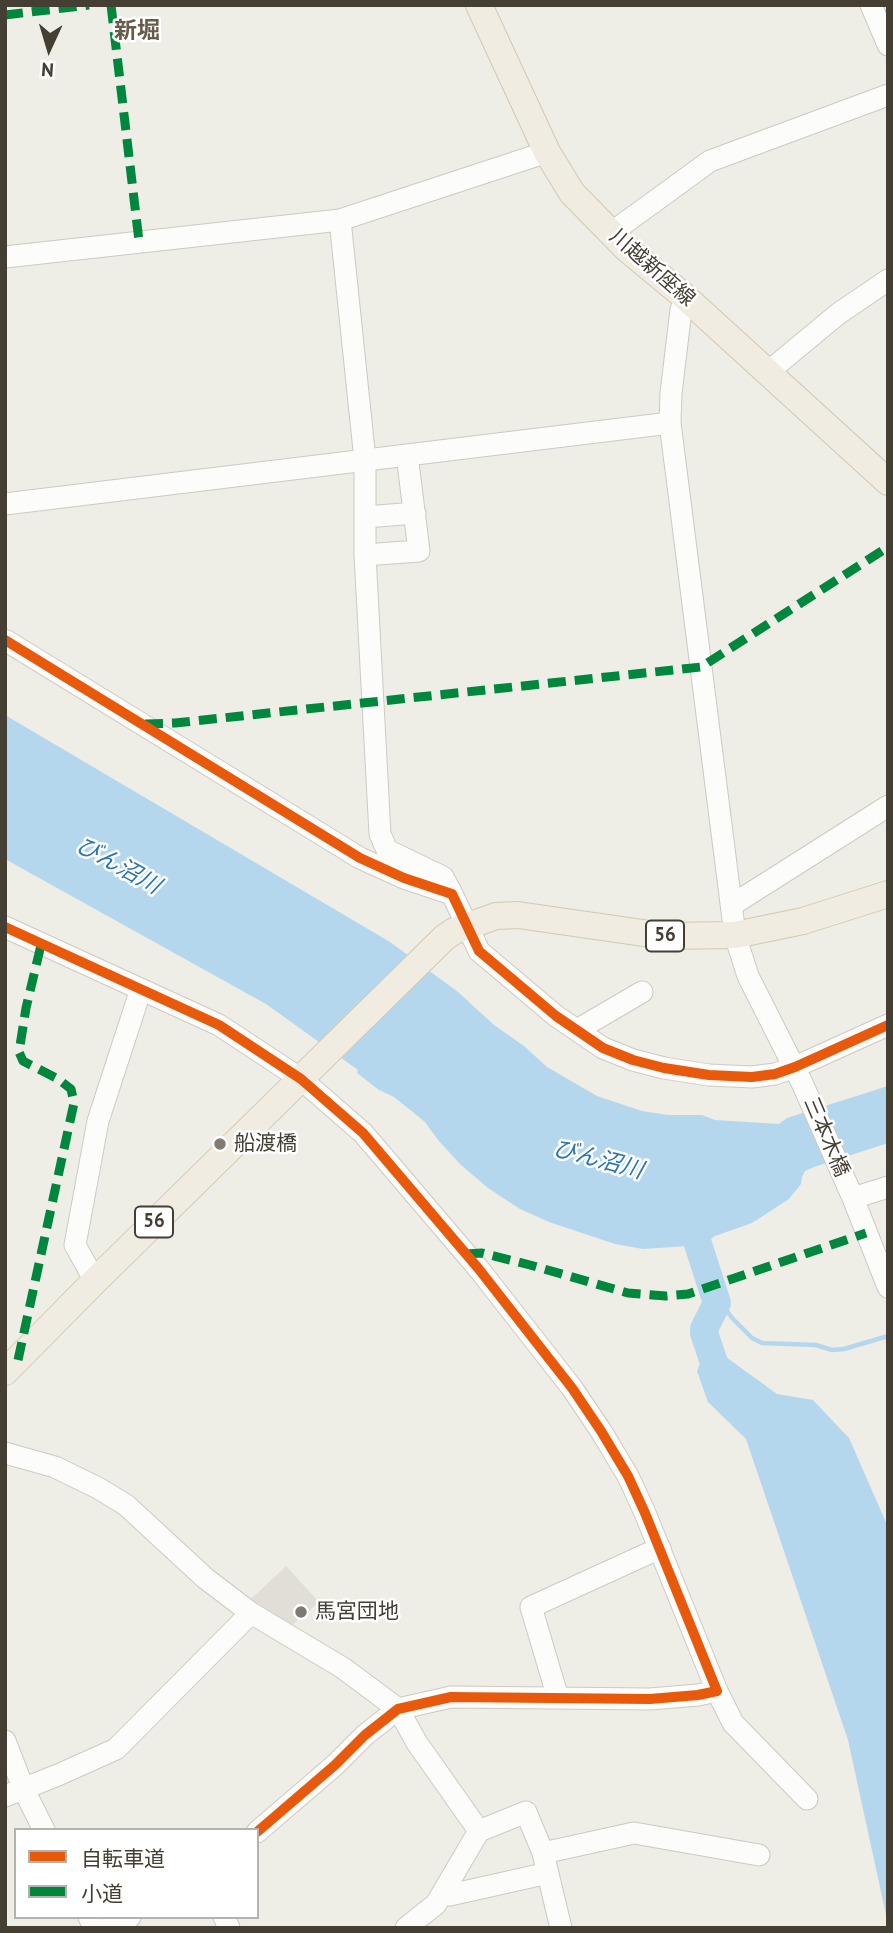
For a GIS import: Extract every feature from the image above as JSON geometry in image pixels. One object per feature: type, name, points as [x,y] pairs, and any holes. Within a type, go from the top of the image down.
[{"type":"main road","name":"川越新座線","points":[[485,7],[547,152],[572,193],[611,233],[888,482]]},
{"type":"main road","name":"56","points":[[5,1372],[94,1281],[444,939],[468,925],[496,916],[519,915],[664,936],[735,935],[803,921],[888,894]]},
{"type":"street","points":[[871,5],[888,45]]},
{"type":"street","points":[[611,233],[710,161],[888,95]]},
{"type":"street","points":[[5,257],[340,220],[547,152]]},
{"type":"street","points":[[340,220],[365,460],[365,555],[381,841],[387,850],[443,877],[479,951],[577,1030],[603,1048],[633,1060],[664,1069],[709,1075],[799,1076],[888,1026]]},
{"type":"street","points":[[768,372],[838,314],[888,280]]},
{"type":"street","name":"三本木橋","points":[[685,297],[671,393],[670,423],[735,935],[748,976],[799,1076],[888,1287]]},
{"type":"street","points":[[5,504],[670,423]]},
{"type":"street","points":[[365,555],[418,551],[407,455]]},
{"type":"street","points":[[366,517],[415,513]]},
{"type":"street","points":[[5,640],[359,858],[404,878],[452,894]]},
{"type":"street","points":[[732,905],[888,806]]},
{"type":"street","points":[[5,927],[219,1026],[303,1077],[363,1133],[478,1268],[572,1388],[601,1431],[628,1476],[717,1691],[733,1723],[807,1799]]},
{"type":"street","points":[[94,1281],[75,1245],[98,1121],[141,989]]},
{"type":"street","points":[[577,1030],[642,992]]},
{"type":"street","points":[[850,1194],[888,1187]]},
{"type":"street","points":[[5,1453],[55,1467],[126,1505],[205,1578],[251,1613],[343,1668],[398,1709],[417,1743],[478,1831]]},
{"type":"street","points":[[558,1698],[531,1607],[660,1548]]},
{"type":"street","points":[[14,1793],[116,1749],[251,1613]]},
{"type":"street","points":[[259,1830],[365,1735],[398,1709],[451,1697],[650,1699],[717,1691]]},
{"type":"street","points":[[5,1741],[14,1793],[42,1828]]},
{"type":"street","points":[[407,1928],[436,1904],[478,1831],[526,1812],[546,1863],[561,1928]]},
{"type":"street","points":[[442,1894],[450,1895],[634,1833],[759,1855]]},
{"type":"street","points":[[108,1928],[126,1919]]},
{"type":"shaded area","points":[[286,1566],[319,1602],[292,1625],[251,1599]]},
{"type":"water","points":[[5,715],[390,942],[458,992],[547,1067],[597,1096],[642,1111],[668,1115],[702,1115],[715,1120],[779,1124],[787,1118],[888,1086],[888,1143],[805,1171],[801,1184],[789,1199],[752,1223],[715,1236],[711,1239],[711,1250],[708,1251],[713,1276],[707,1278],[699,1255],[694,1255],[688,1246],[643,1249],[615,1244],[549,1222],[520,1209],[488,1188],[461,1165],[425,1122],[414,1113],[394,1097],[379,1090],[357,1073],[358,1070],[266,1004],[5,859]]},
{"type":"water","points":[[708,1344],[777,1394],[813,1400],[849,1438],[888,1527],[888,1924],[848,1740],[746,1439],[708,1402],[697,1371]]},
{"type":"waterway","name":"びん沼川","points":[[697,1241],[717,1303],[704,1333],[720,1380]]},
{"type":"waterway","points":[[717,1303],[720,1302],[752,1338],[762,1343],[816,1345],[832,1350],[888,1336]]},
{"type":"marked path","points":[[5,15],[89,5]]},
{"type":"marked path","points":[[111,5],[139,241]]},
{"type":"marked path","points":[[145,724],[701,667],[888,547]]},
{"type":"marked path","points":[[18,1360],[74,1103],[71,1089],[23,1061],[19,1052],[41,945]]},
{"type":"marked path","points":[[466,1254],[482,1253],[628,1293],[666,1296],[688,1294],[866,1233]]},
{"type":"cycle path","points":[[5,640],[360,858],[404,878],[452,894],[479,951],[556,1016],[603,1048],[664,1068],[709,1075],[752,1077],[775,1074],[795,1067],[888,1025]]},
{"type":"cycle path","points":[[5,927],[219,1025],[301,1079],[363,1133],[478,1268],[572,1388],[601,1431],[628,1476],[645,1513],[717,1691],[650,1699],[451,1697],[398,1709],[365,1735],[335,1765],[259,1830]]},
{"type":"place","name":"船渡橋","points":[[220,1144]]},
{"type":"place","name":"馬宮団地","points":[[301,1612]]},
{"type":"district","name":"新堀","points":[[137,31]]}]
